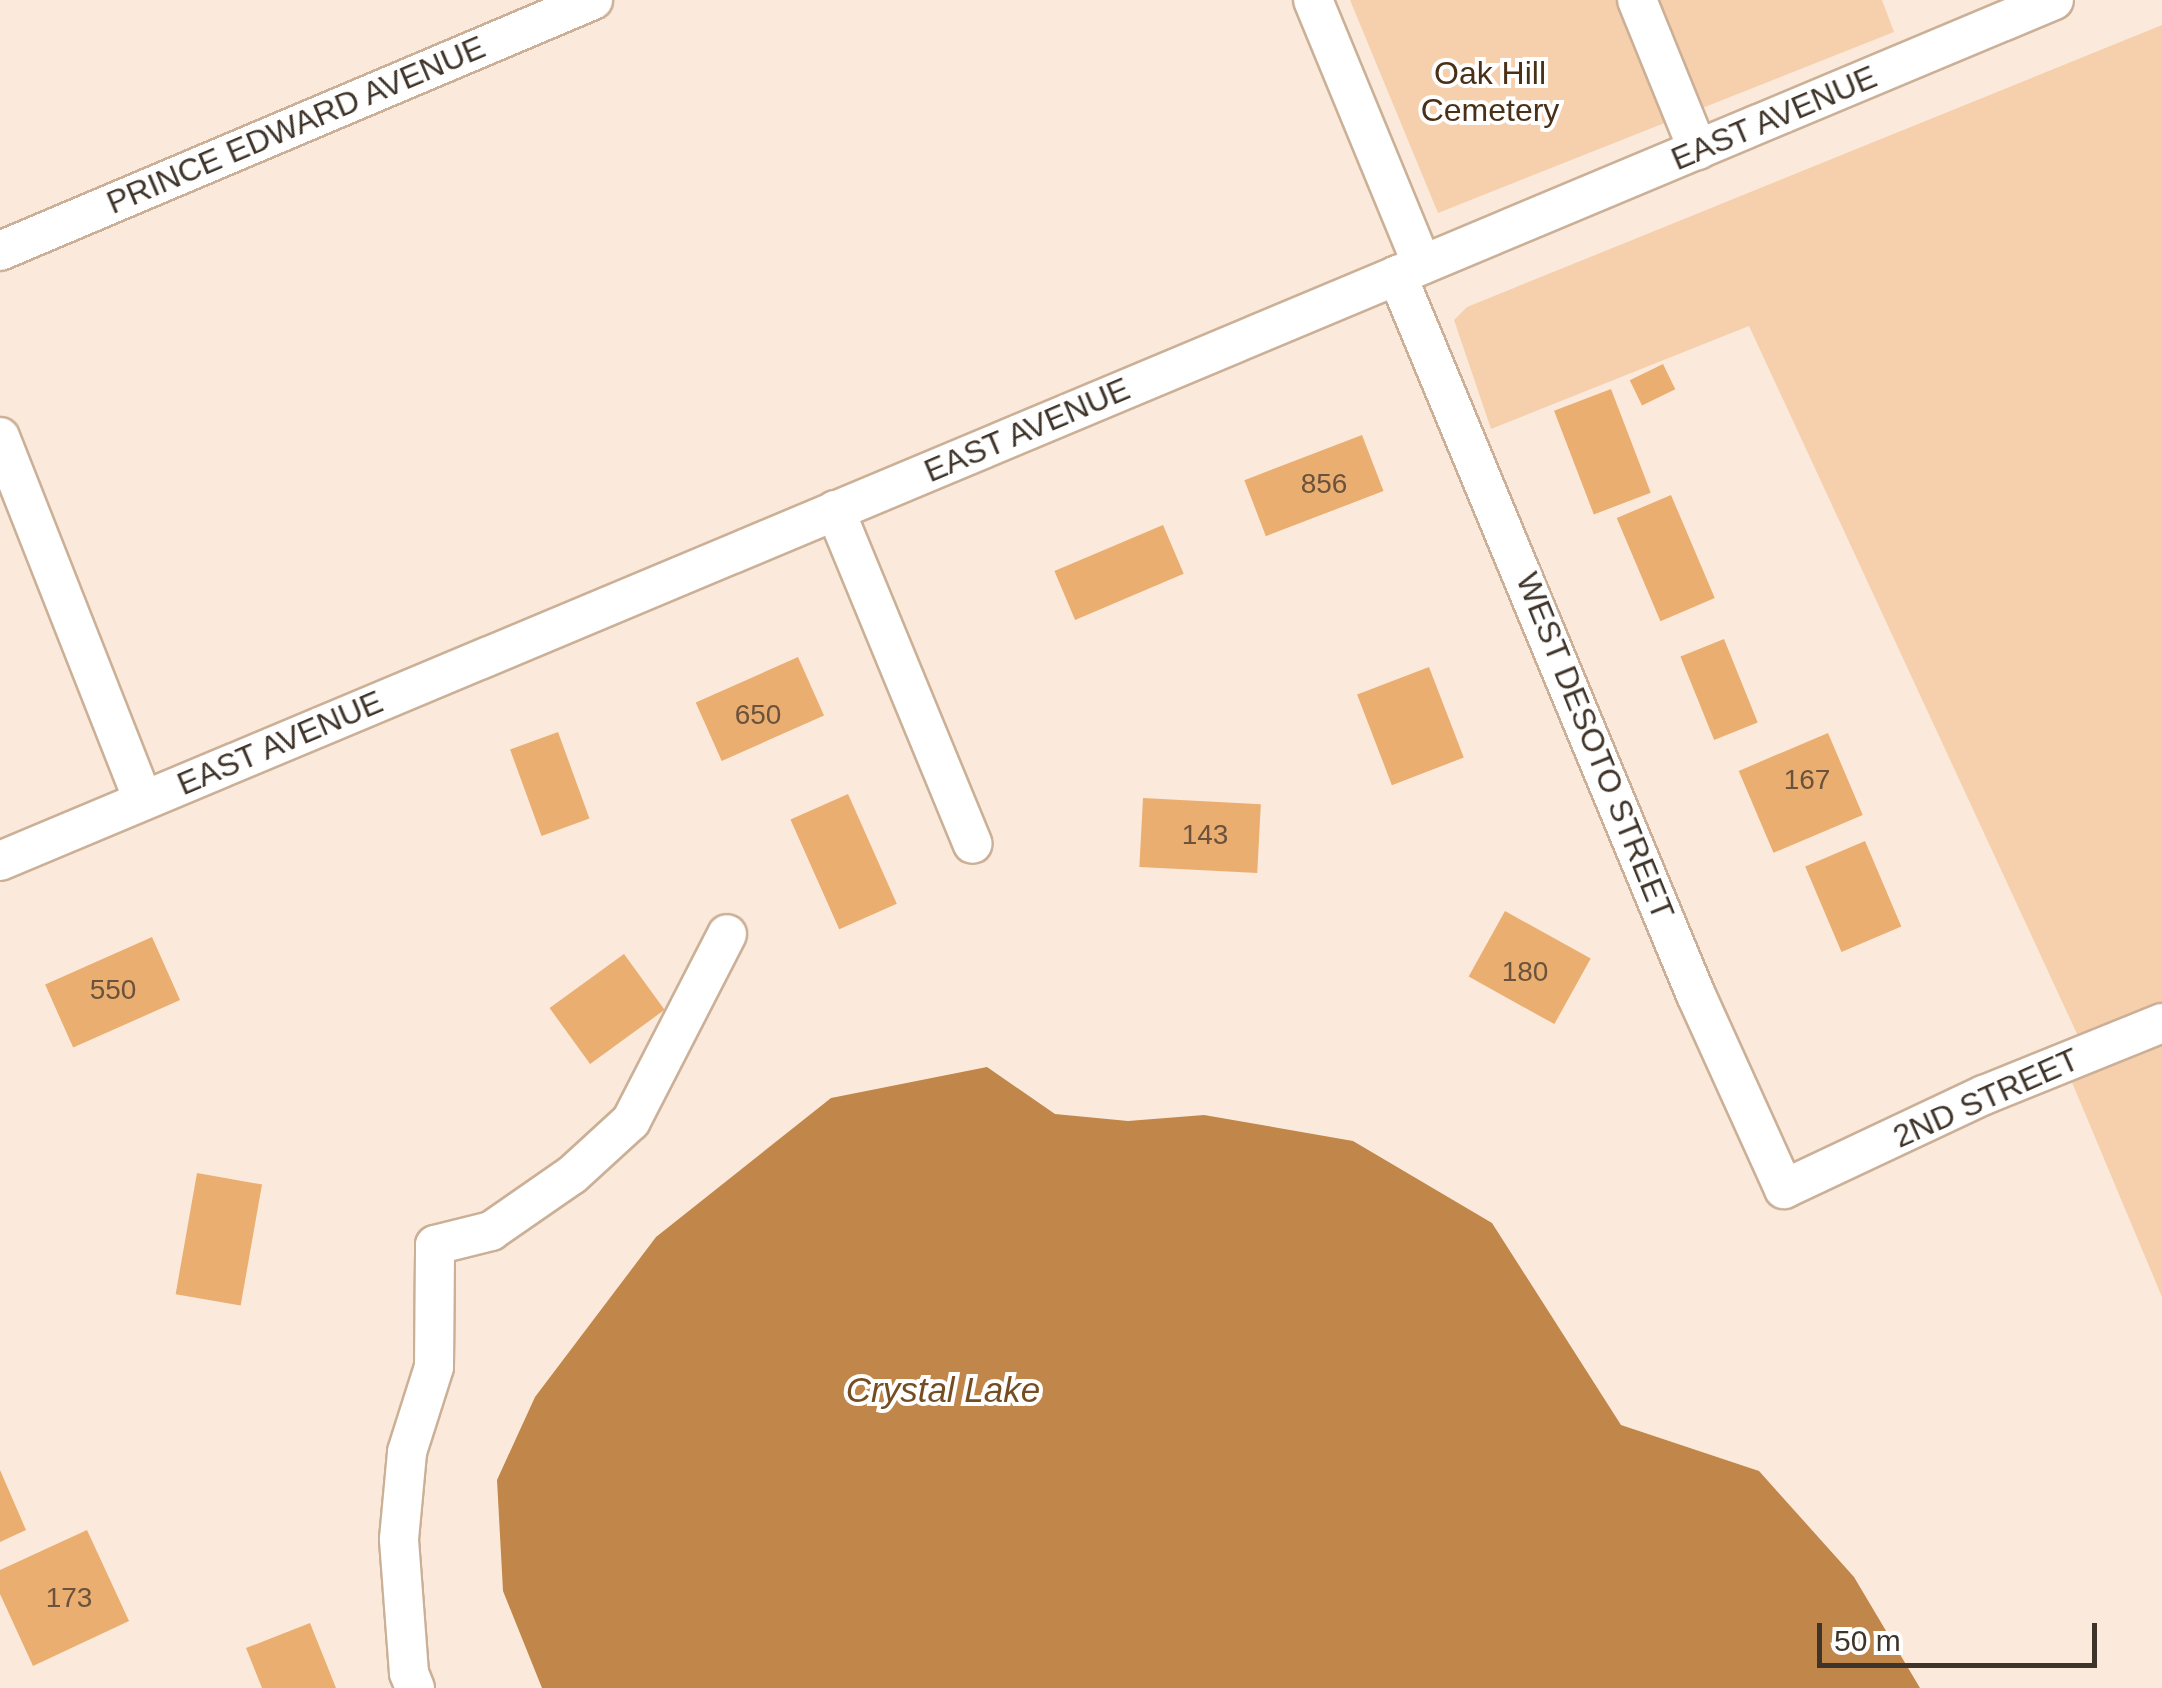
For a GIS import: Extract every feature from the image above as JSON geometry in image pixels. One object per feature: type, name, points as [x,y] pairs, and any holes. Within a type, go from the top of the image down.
[{"type":"street","name":"PRINCE EDWARD AVENUE","points":[[0,251],[593,0]]},
{"type":"street","points":[[1313,0],[1409,270]]},
{"type":"street","points":[[1637,0],[1698,150]]},
{"type":"street","name":"EAST AVENUE","points":[[0,860],[2054,0]]},
{"type":"street","name":"WEST DESOTO STREET","points":[[1409,270],[1696,995],[1784,1188],[1812,1176]]},
{"type":"street","points":[[0,437],[144,800]]},
{"type":"street","points":[[835,510],[974,844]]},
{"type":"street","points":[[416,1688],[408,1672],[399,1539],[407,1452],[434,1367],[435,1245],[491,1231],[572,1175],[631,1121],[727,934]]},
{"type":"street","name":"2ND STREET","points":[[1812,1176],[2162,1023]]},
{"type":"green space","name":"Oak Hill Cemetery","points":[[1350,0],[1882,0],[1894,32],[1438,213]]},
{"type":"green space","points":[[2162,25],[2162,1002],[2078,1036],[1749,326],[1491,429],[1454,320],[1467,307]]},
{"type":"green space","points":[[2162,1044],[2162,1297],[2071,1080]]},
{"type":"water","name":"Crystal Lake","points":[[987,1067],[1055,1114],[1128,1121],[1204,1115],[1353,1141],[1492,1223],[1621,1425],[1759,1471],[1854,1577],[1920,1688],[542,1688],[503,1591],[497,1480],[535,1397],[656,1237],[831,1098]]},
{"type":"building","points":[[1663,364],[1675,389],[1642,405],[1630,380]]},
{"type":"building","points":[[1611,389],[1651,493],[1594,514],[1554,411]]},
{"type":"building","points":[[1362,435],[1384,491],[1266,536],[1244,480]]},
{"type":"building","points":[[1671,495],[1715,598],[1660,621],[1617,518]]},
{"type":"building","points":[[1163,525],[1184,574],[1075,620],[1054,571]]},
{"type":"building","points":[[1724,639],[1758,722],[1714,740],[1680,657]]},
{"type":"building","points":[[798,657],[824,715],[722,761],[696,703]]},
{"type":"building","points":[[1429,667],[1464,758],[1392,785],[1357,695]]},
{"type":"building","points":[[558,732],[589,818],[542,836],[510,749]]},
{"type":"building","points":[[1828,733],[1863,815],[1773,853],[1739,771]]},
{"type":"building","points":[[848,794],[897,904],[839,929],[790,820]]},
{"type":"building","points":[[1143,798],[1261,804],[1257,873],[1139,867]]},
{"type":"building","points":[[1865,841],[1901,927],[1842,952],[1805,866]]},
{"type":"building","points":[[1505,911],[1591,959],[1554,1024],[1469,977]]},
{"type":"building","points":[[152,937],[180,1000],[73,1048],[45,985]]},
{"type":"building","points":[[624,954],[665,1010],[590,1064],[550,1008]]},
{"type":"building","points":[[197,1173],[262,1184],[241,1306],[176,1294]]},
{"type":"building","points":[[0,1470],[26,1530],[0,1542]]},
{"type":"building","points":[[87,1530],[129,1621],[33,1666],[0,1594],[0,1570]]},
{"type":"building","points":[[310,1623],[336,1688],[262,1688],[246,1648]]}]
